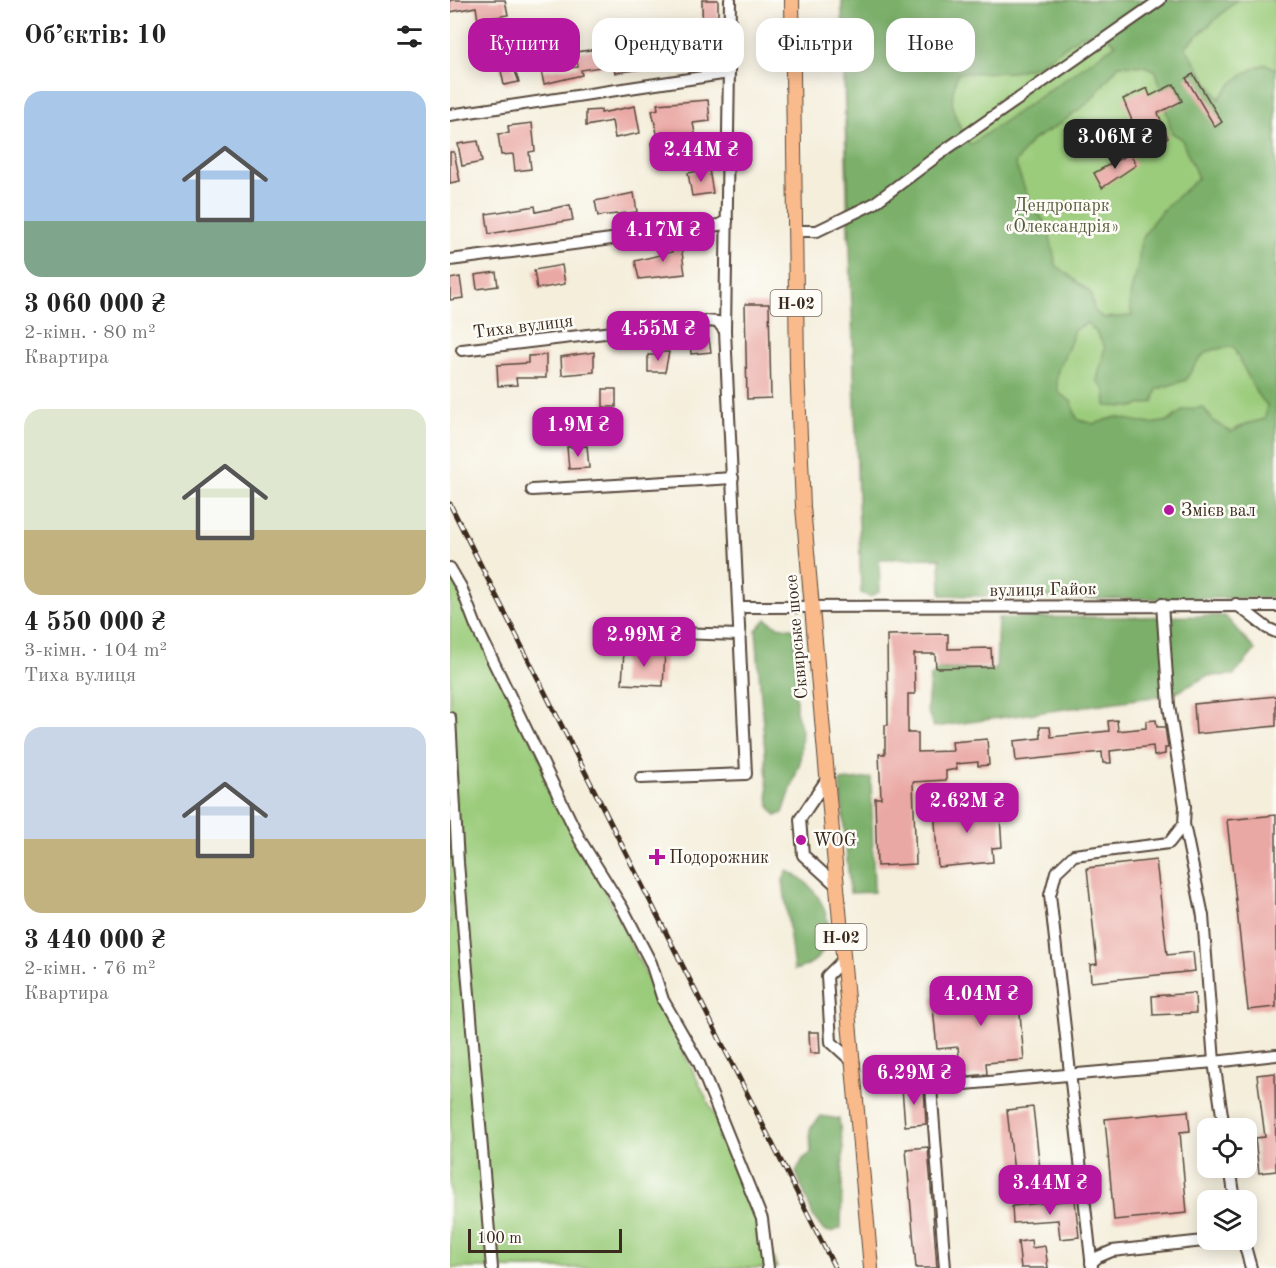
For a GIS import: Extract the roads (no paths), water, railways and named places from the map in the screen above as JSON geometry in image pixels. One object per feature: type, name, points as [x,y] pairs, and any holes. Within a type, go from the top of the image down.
[{"type":"main road","name":"Сквирське шосе","points":[[792,0],[795,231],[802,472],[835,884],[854,1064],[871,1268]]},
{"type":"street","points":[[641,778],[746,774],[725,331],[730,0]]},
{"type":"street","points":[[795,231],[817,231],[873,204],[948,148],[1160,0]]},
{"type":"street","points":[[450,115],[729,73]]},
{"type":"street","points":[[450,260],[719,225],[728,221]]},
{"type":"street","name":"Тиха вулиця","points":[[462,350],[705,321],[718,322],[725,331]]},
{"type":"street","points":[[532,490],[733,478]]},
{"type":"street","points":[[450,568],[580,840],[627,918],[651,963],[663,1000],[699,1063],[762,1219],[768,1268]]},
{"type":"street","points":[[1162,604],[1169,706],[1185,806],[1184,824],[1203,916],[1214,1062],[1222,1118]]},
{"type":"street","name":"вулиця Гайок","points":[[739,608],[1162,604],[1276,606]]},
{"type":"street","points":[[1236,604],[1267,628],[1276,632]]},
{"type":"street","points":[[611,631],[740,635]]},
{"type":"street","points":[[450,718],[458,863],[492,1268]]},
{"type":"street","points":[[827,779],[800,819],[803,855],[835,884]]},
{"type":"street","points":[[1092,1265],[1050,894],[1056,872],[1074,855],[1169,843],[1184,824]]},
{"type":"street","points":[[843,960],[827,976],[831,1042],[854,1064]]},
{"type":"street","points":[[945,1268],[931,1087],[1276,1055]]},
{"type":"street","points":[[1092,1265],[1098,1257],[1112,1251],[1197,1242]]},
{"type":"street","points":[[1247,1250],[1251,1268]]},
{"type":"railway","points":[[450,504],[835,1268]]},
{"type":"place","name":"Змієв вал","points":[[1169,510]]},
{"type":"place","name":"WOG","points":[[801,840]]},
{"type":"place","name":"Подорожник","points":[[657,857]]},
{"type":"park label","name":"Дендропарк «Олександрія»","points":[[1062,215]]}]
